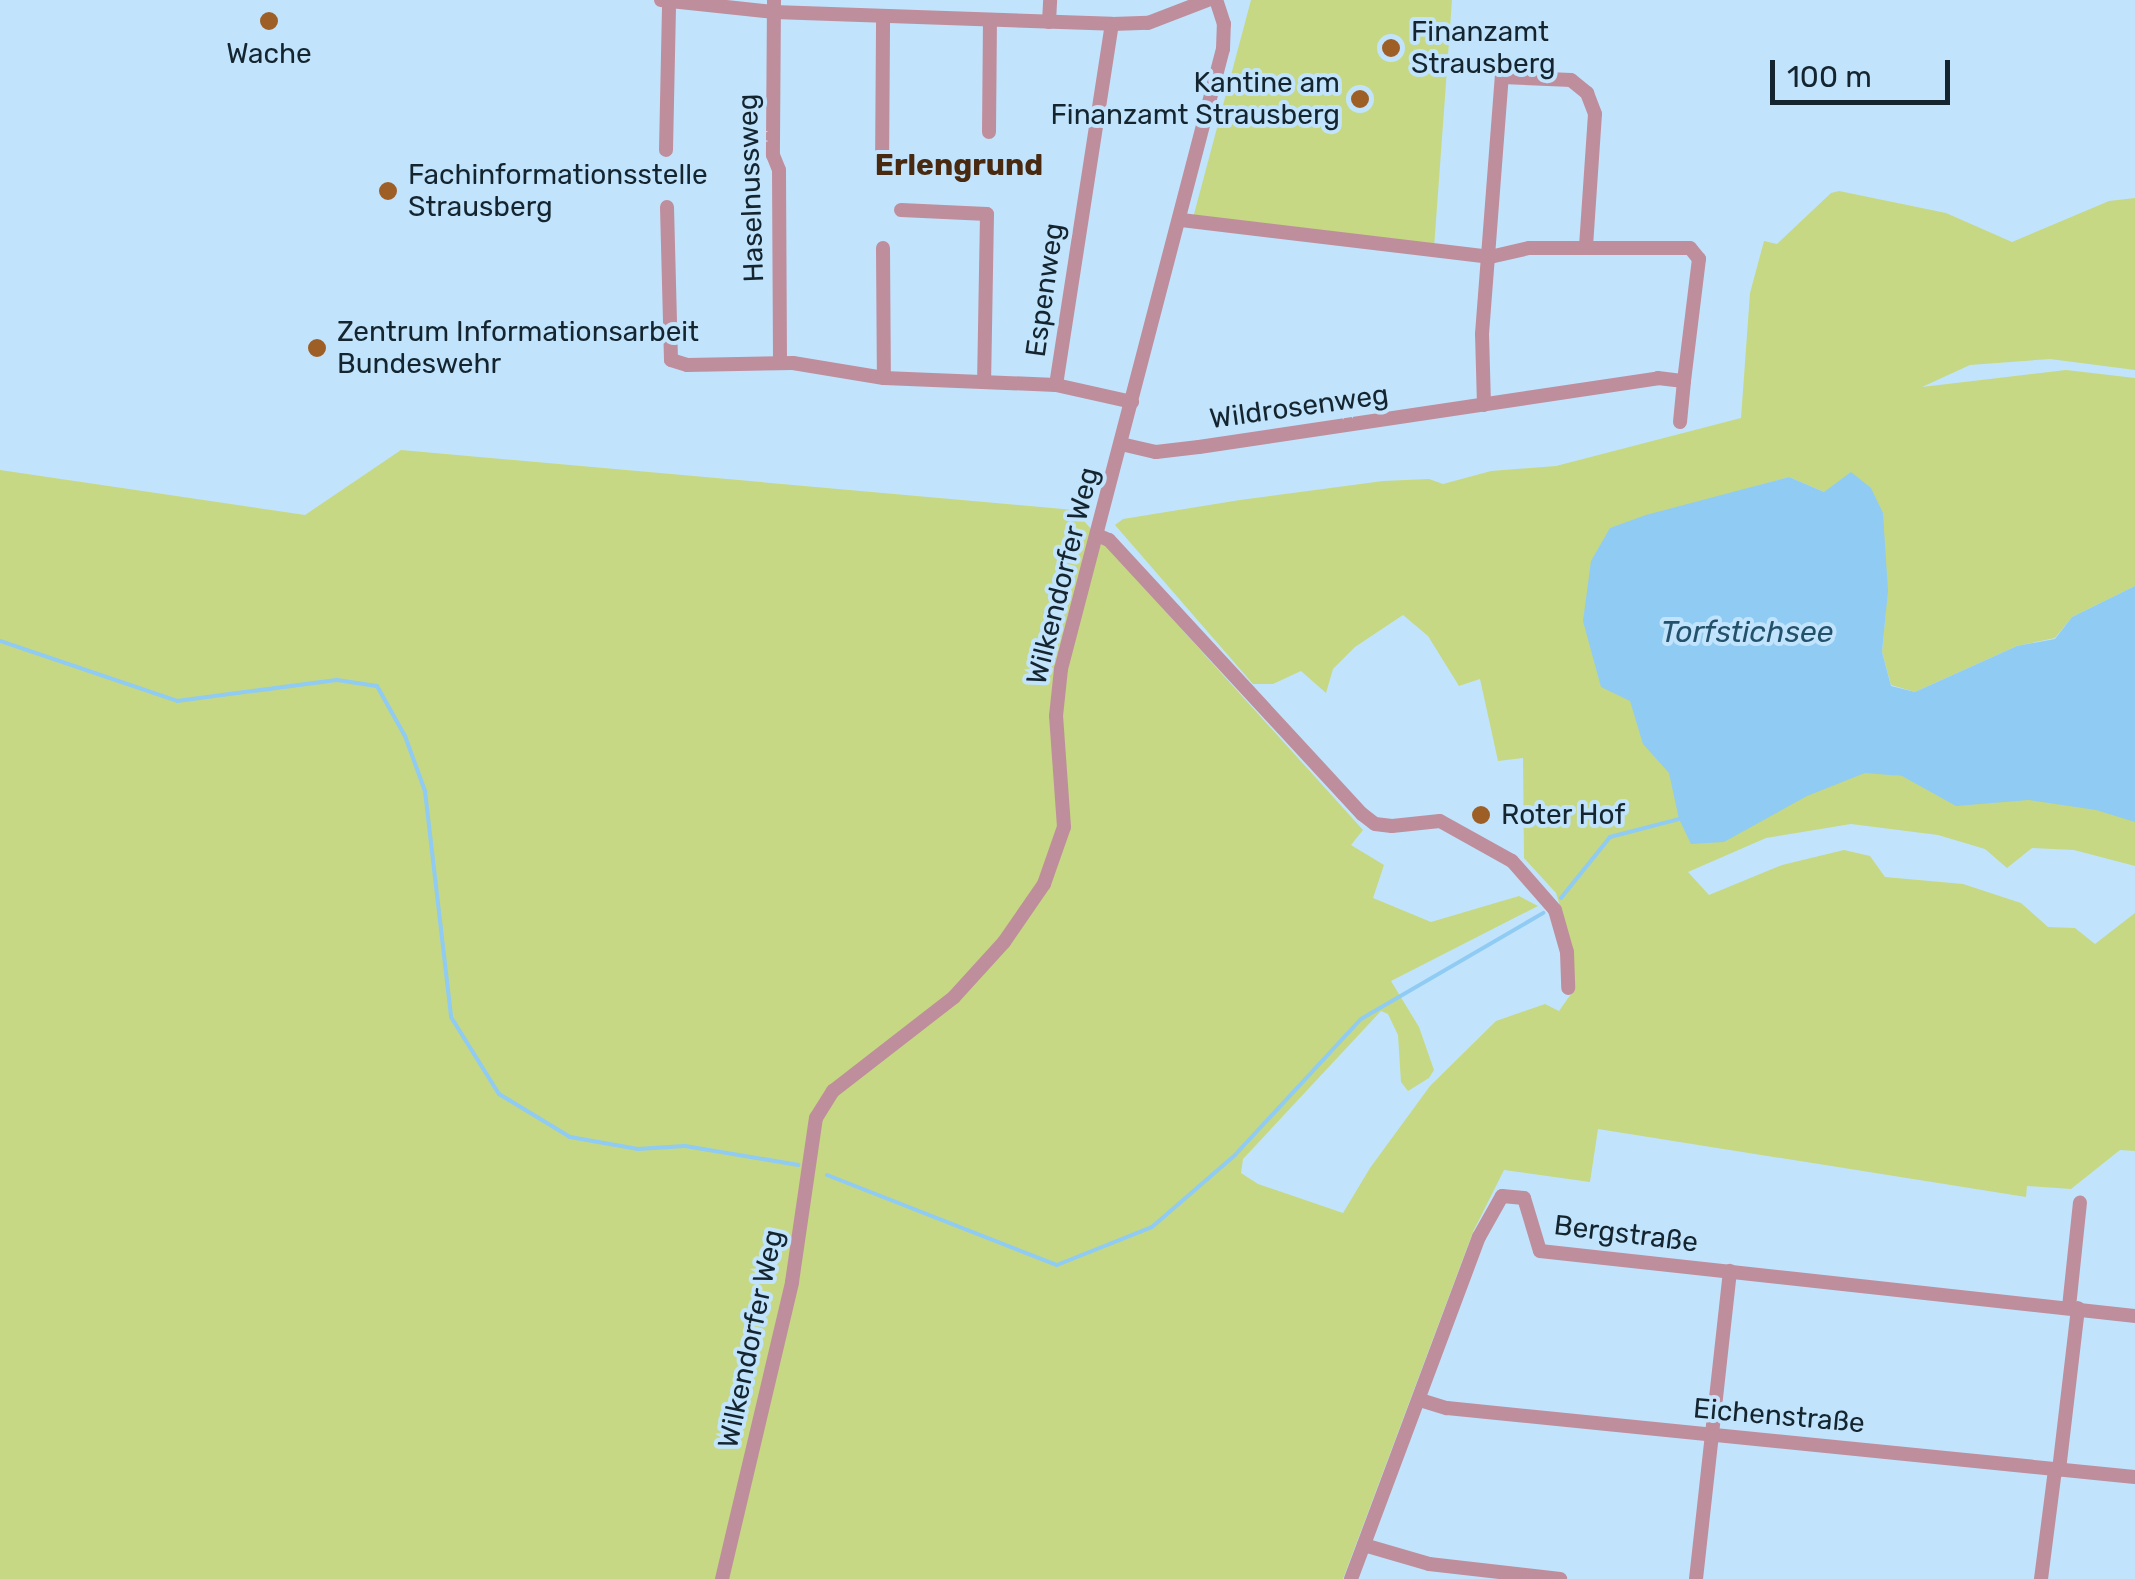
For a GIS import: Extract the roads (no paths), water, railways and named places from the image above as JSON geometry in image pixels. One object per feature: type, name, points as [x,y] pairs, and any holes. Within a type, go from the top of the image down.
[{"type":"street","points":[[920,19],[921,0]]},
{"type":"street","points":[[1049,22],[1050,0]]},
{"type":"street","points":[[666,150],[665,2],[774,6],[920,19],[1148,24],[1208,0]]},
{"type":"street","name":"Wilkendorfer Weg","points":[[722,1579],[792,1282],[816,1118],[832,1091],[954,997],[1004,942],[1044,884],[1064,827],[1056,716],[1061,669],[1224,49],[1224,24],[1216,0]]},
{"type":"street","name":"Haselnussweg","points":[[774,6],[773,155],[779,170],[780,362]]},
{"type":"street","points":[[882,172],[883,17]]},
{"type":"street","points":[[989,132],[990,21]]},
{"type":"street","name":"Espenweg","points":[[1056,385],[1112,24]]},
{"type":"street","points":[[1484,405],[1482,334],[1491,258],[1502,77],[1571,80],[1588,93],[1595,114],[1586,248]]},
{"type":"street","points":[[666,207],[670,360],[687,365],[780,362],[884,378],[1056,385],[1132,402]]},
{"type":"street","points":[[901,210],[987,214],[984,381]]},
{"type":"street","points":[[1180,220],[1491,258],[1530,248],[1696,251],[1699,259],[1680,422]]},
{"type":"street","points":[[883,248],[884,378]]},
{"type":"street","name":"Wildrosenweg","points":[[1121,444],[1156,452],[1185,449],[1658,378],[1684,381]]},
{"type":"street","points":[[1098,535],[1109,540],[1362,814],[1375,824],[1392,826],[1440,821],[1512,861],[1556,910],[1567,952],[1568,988]]},
{"type":"street","name":"Bergstraße","points":[[1351,1579],[1479,1237],[1502,1196],[1524,1198],[1540,1250],[2135,1316]]},
{"type":"street","points":[[2041,1579],[2074,1308],[2080,1203]]},
{"type":"street","points":[[1696,1579],[1730,1271]]},
{"type":"street","name":"Eichenstraße","points":[[1420,1400],[1447,1408],[2135,1477]]},
{"type":"street","points":[[1364,1545],[1429,1564],[1560,1579]]},
{"type":"water","name":"Torfstichsee","points":[[1851,472],[1871,488],[1883,513],[1888,591],[1882,652],[1891,686],[1915,692],[2017,646],[2055,639],[2072,617],[2135,586],[2135,822],[2096,810],[2029,800],[1956,806],[1902,776],[1865,773],[1807,796],[1724,842],[1691,844],[1679,819],[1669,773],[1643,744],[1630,701],[1601,687],[1583,621],[1591,561],[1610,528],[1646,515],[1789,477],[1824,492]]},
{"type":"waterway","points":[[0,641],[177,701],[337,680],[377,686],[405,736],[425,791],[451,1017],[499,1094],[570,1137],[638,1149],[685,1146],[798,1165]]},
{"type":"waterway","points":[[1561,898],[1610,837],[1679,819]]},
{"type":"waterway","points":[[827,1175],[1057,1265],[1152,1227],[1235,1155],[1361,1019],[1543,913]]},
{"type":"place","name":"Wache","points":[[269,21]]},
{"type":"place","name":"Finanzamt Strausberg","points":[[1391,48]]},
{"type":"place","name":"Kantine am Finanzamt Strausberg","points":[[1360,99]]},
{"type":"place","name":"Fachinformationsstelle Strausberg","points":[[388,191]]},
{"type":"place","name":"Zentrum Informationsarbeit Bundeswehr","points":[[317,348]]},
{"type":"place","name":"Roter Hof","points":[[1481,815]]},
{"type":"district","name":"Erlengrund","points":[[959,165]]}]
